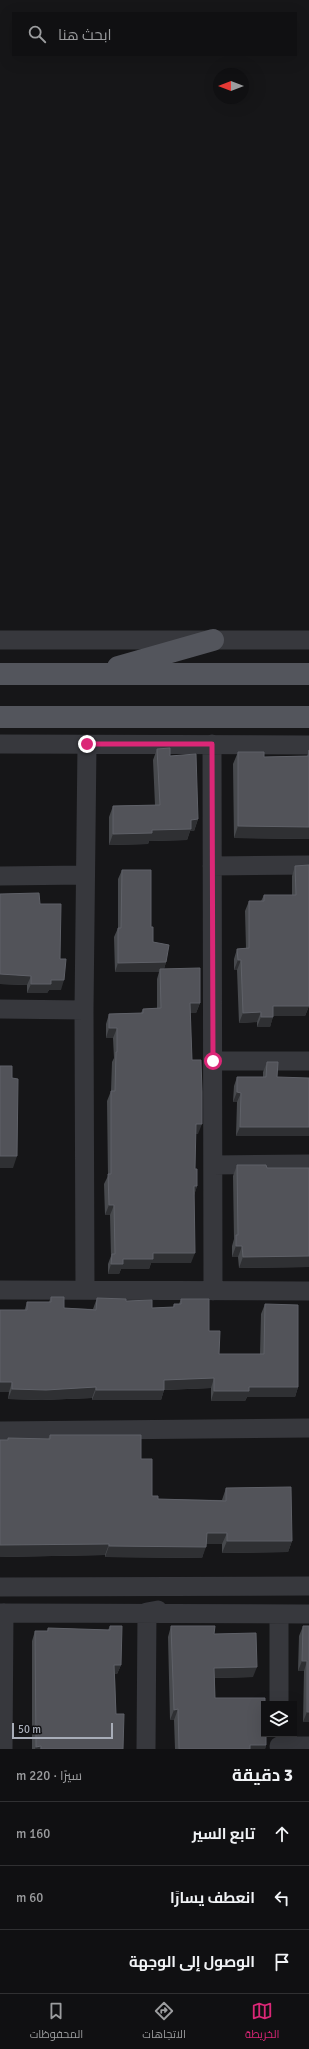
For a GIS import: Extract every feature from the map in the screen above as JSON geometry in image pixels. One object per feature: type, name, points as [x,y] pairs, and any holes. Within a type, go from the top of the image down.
[{"type":"main road","points":[[92,675],[213,640]]},
{"type":"main road","points":[[0,674],[309,674]]},
{"type":"main road","points":[[0,717],[309,717]]},
{"type":"street","points":[[0,640],[309,640]]},
{"type":"street","points":[[0,744],[309,745]]},
{"type":"street","points":[[85,1290],[84,1010],[87,744]]},
{"type":"street","points":[[212,744],[213,1291]]},
{"type":"street","points":[[212,866],[309,865]]},
{"type":"street","points":[[0,876],[85,875]]},
{"type":"street","points":[[0,1009],[84,1010]]},
{"type":"street","points":[[213,1061],[309,1061]]},
{"type":"street","points":[[213,1165],[309,1164]]},
{"type":"street","points":[[0,1290],[309,1291]]},
{"type":"street","points":[[0,1431],[309,1428]]},
{"type":"street","points":[[0,1588],[309,1586]]},
{"type":"street","points":[[146,1612],[309,1586]]},
{"type":"street","points":[[146,1612],[146,1749]]},
{"type":"street","points":[[2,1747],[2,1613],[146,1612],[309,1614]]},
{"type":"street","points":[[280,1614],[280,1701]]},
{"type":"street","points":[[280,1743],[309,1746]]},
{"type":"building","points":[[170,748],[170,756],[196,754],[198,819],[191,820],[191,829],[152,830],[152,833],[113,834],[113,806],[160,805],[157,749]]},
{"type":"building","points":[[238,752],[264,752],[264,757],[309,756],[309,827],[238,826]]},
{"type":"building","points":[[309,865],[309,1006],[273,1006],[273,1017],[261,1017],[261,1012],[243,1013],[241,960],[238,960],[237,949],[249,948],[249,901],[264,901],[264,895],[296,895],[295,866]]},
{"type":"building","points":[[122,870],[151,870],[151,927],[153,927],[153,942],[169,945],[166,962],[118,963],[118,928],[121,928]]},
{"type":"building","points":[[39,893],[40,904],[61,904],[60,959],[66,959],[64,980],[51,980],[51,984],[31,984],[31,976],[0,974],[0,894]]},
{"type":"building","points":[[200,968],[200,1003],[190,1003],[192,1060],[201,1060],[202,1092],[202,1124],[196,1124],[195,1169],[197,1169],[197,1186],[194,1186],[195,1253],[153,1253],[153,1259],[123,1259],[123,1264],[111,1264],[112,1254],[115,1254],[114,1205],[109,1205],[108,1174],[111,1174],[111,1091],[115,1091],[117,1028],[109,1028],[109,1014],[143,1013],[143,1009],[161,1008],[160,969]]},
{"type":"building","points":[[267,1062],[278,1062],[277,1077],[309,1078],[309,1127],[240,1127],[241,1093],[237,1092],[237,1077],[266,1077]]},
{"type":"building","points":[[0,1066],[12,1066],[12,1078],[18,1079],[17,1156],[0,1156]]},
{"type":"building","points":[[237,1165],[266,1165],[267,1168],[309,1168],[309,1256],[243,1257],[242,1246],[236,1246],[236,1235],[238,1235]]},
{"type":"building","points":[[51,1297],[64,1297],[64,1308],[96,1310],[97,1298],[126,1299],[126,1301],[152,1300],[152,1308],[174,1307],[174,1304],[181,1304],[181,1299],[209,1299],[209,1331],[220,1331],[219,1354],[264,1354],[265,1304],[298,1305],[298,1387],[249,1387],[249,1391],[214,1391],[214,1378],[164,1380],[164,1390],[96,1390],[96,1387],[46,1390],[12,1389],[12,1382],[0,1382],[0,1310],[27,1310],[27,1302],[51,1302]]},
{"type":"building","points":[[50,1435],[141,1435],[141,1459],[152,1459],[152,1496],[158,1496],[158,1499],[226,1501],[226,1488],[291,1487],[292,1541],[227,1541],[227,1533],[207,1533],[206,1547],[109,1546],[109,1544],[0,1545],[0,1440],[8,1440],[8,1438],[50,1439]]},
{"type":"building","points":[[110,1626],[122,1626],[121,1665],[114,1665],[116,1714],[124,1714],[123,1749],[41,1749],[41,1746],[36,1747],[35,1631],[48,1631],[48,1628],[110,1630]]},
{"type":"building","points":[[171,1626],[215,1626],[214,1634],[256,1633],[257,1667],[214,1668],[215,1698],[265,1698],[265,1701],[261,1701],[261,1737],[266,1737],[266,1745],[250,1745],[250,1749],[179,1749],[178,1709],[174,1710]]},
{"type":"building","points":[[303,1626],[309,1626],[309,1712],[307,1712],[307,1661],[302,1661]]},
{"type":"route","points":[[87,744],[212,744],[213,1061]]}]
